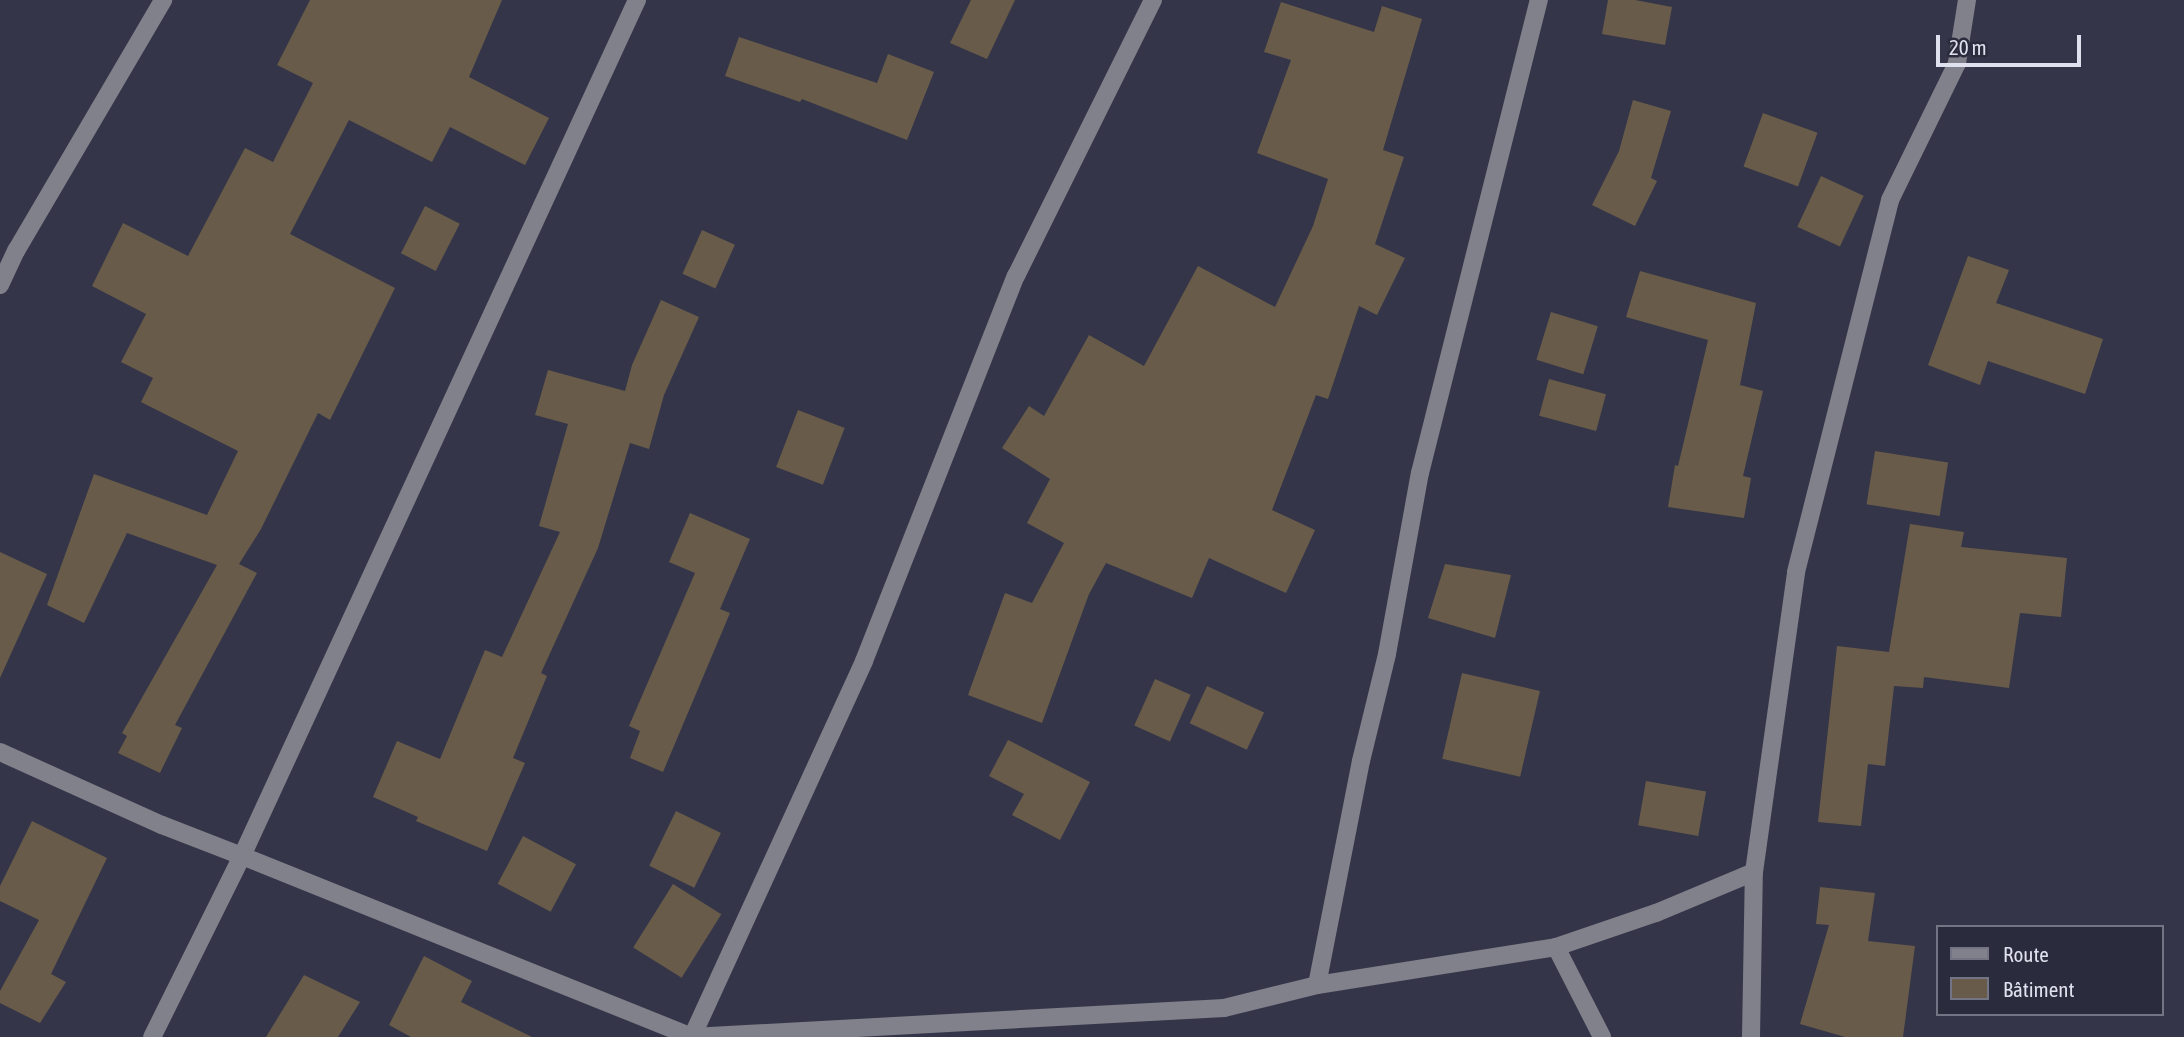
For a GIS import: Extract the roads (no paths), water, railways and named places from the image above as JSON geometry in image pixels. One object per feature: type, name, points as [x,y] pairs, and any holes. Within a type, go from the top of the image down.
[{"type":"street","points":[[0,285],[16,251],[163,0]]},
{"type":"street","points":[[152,1037],[242,856],[637,0]]},
{"type":"street","points":[[693,1037],[864,661],[1016,276],[1153,0]]},
{"type":"street","points":[[1317,985],[1361,761],[1392,627],[1420,473],[1539,0]]},
{"type":"street","points":[[1751,1037],[1754,872],[1796,572],[1890,200],[1921,142],[1957,63],[1967,0]]},
{"type":"street","points":[[0,752],[162,825],[693,1037],[1224,1008],[1317,985],[1556,947],[1656,913],[1754,872]]},
{"type":"street","points":[[1556,947],[1602,1037]]}]
